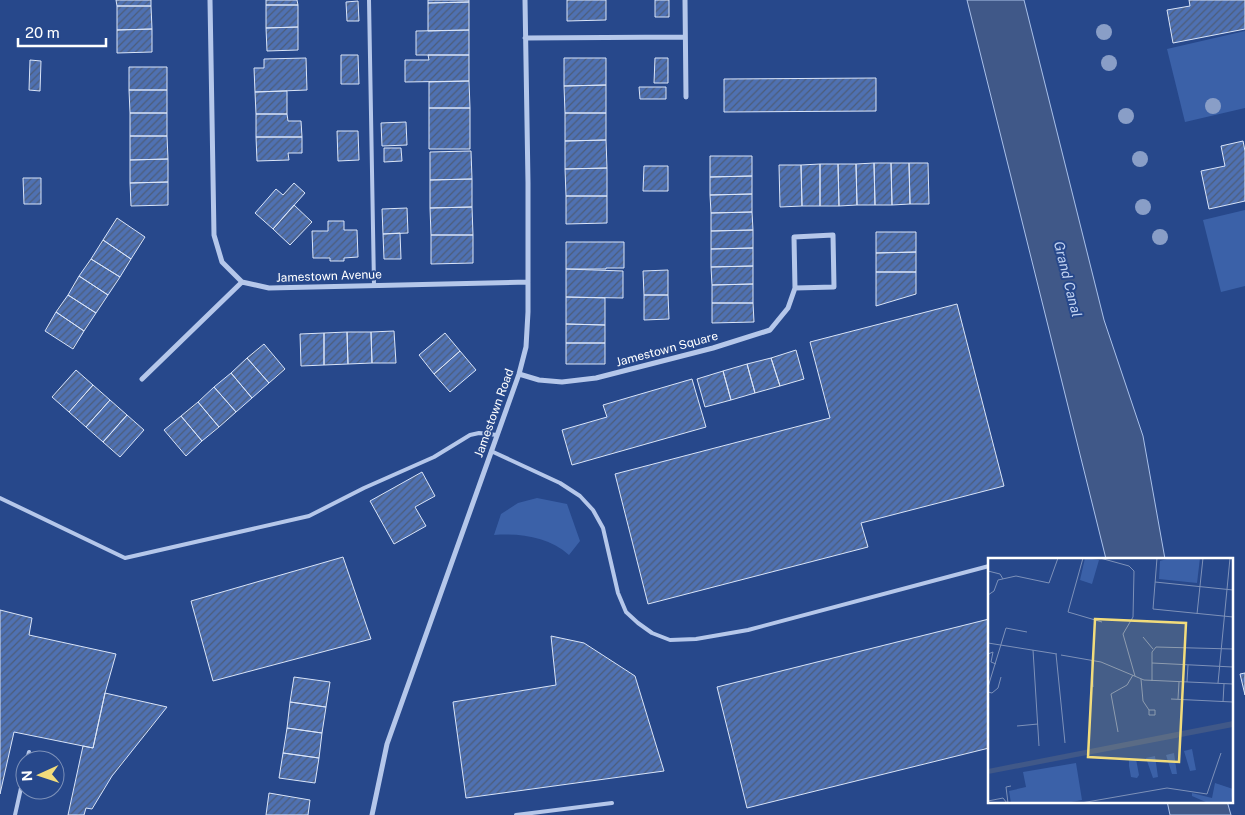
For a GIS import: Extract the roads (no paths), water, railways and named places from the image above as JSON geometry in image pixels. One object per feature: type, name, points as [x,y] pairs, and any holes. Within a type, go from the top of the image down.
[{"type":"street","points":[[142,379],[242,282],[222,262],[214,235],[210,0]]},
{"type":"street","name":"Jamestown Road","points":[[372,815],[387,744],[519,374],[526,347],[528,183],[525,0]]},
{"type":"street","points":[[685,0],[686,97]]},
{"type":"street","points":[[525,38],[685,37]]},
{"type":"street","name":"Jamestown Square","points":[[519,374],[539,380],[562,382],[596,378],[713,348],[770,330],[788,308],[795,288],[794,237],[833,236],[834,287],[795,288]]},
{"type":"street","name":"Jamestown Avenue","points":[[242,282],[269,288],[528,282]]},
{"type":"lane","points":[[369,0],[374,285]]},
{"type":"lane","points":[[0,498],[124,558],[309,516],[364,488],[434,457],[470,435],[480,433],[497,435]]},
{"type":"lane","points":[[491,451],[560,484],[580,496],[593,510],[603,528],[618,593],[626,612],[638,624],[670,640],[696,639],[748,630],[988,566]]},
{"type":"lane","points":[[15,815],[18,800]]},
{"type":"lane","points":[[516,815],[612,803]]},
{"type":"water","name":"Grand Canal","points":[[967,0],[1024,0],[1104,320],[1143,436],[1165,558],[1106,558]]},
{"type":"water","points":[[1167,802],[1227,802],[1231,815],[1170,815]]}]
